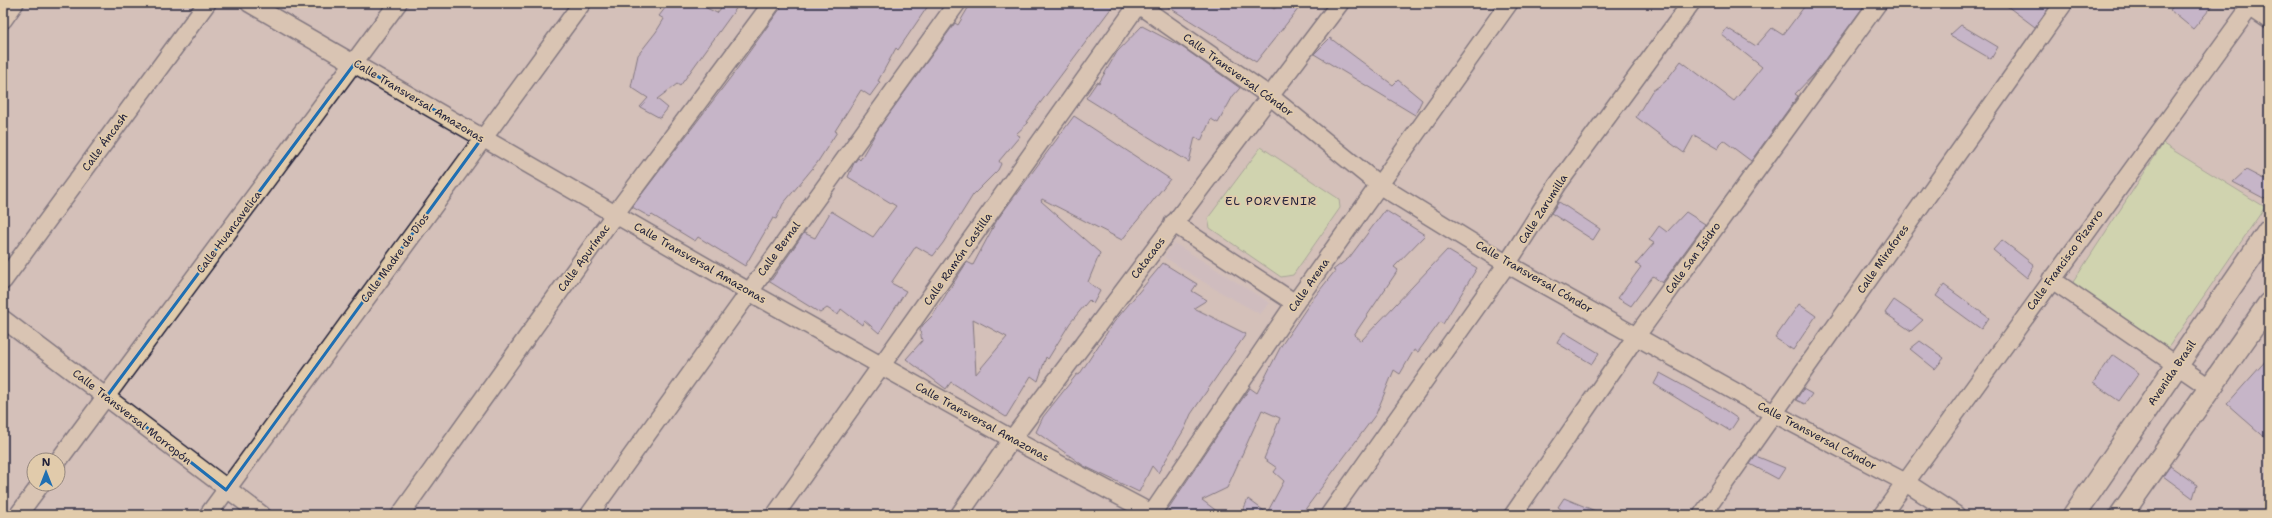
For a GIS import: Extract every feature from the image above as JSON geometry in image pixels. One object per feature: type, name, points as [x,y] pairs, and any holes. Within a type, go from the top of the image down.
[{"type":"street","points":[[3,20],[15,3]]},
{"type":"street","name":"Calle Áncash","points":[[3,281],[207,3]]},
{"type":"street","name":"Calle Transversal Amazonas","points":[[249,3],[748,291],[1012,439],[1153,514]]},
{"type":"street","name":"Calle Huancavelica","points":[[65,452],[355,63],[398,3]]},
{"type":"street","name":"Calle Madre de Dios","points":[[208,515],[582,3]]},
{"type":"street","name":"Calle Apurímac","points":[[400,515],[616,214],[772,3]]},
{"type":"street","name":"Calle Bernal","points":[[589,515],[748,291],[957,3]]},
{"type":"street","name":"Calle Transversal Cóndor","points":[[1138,3],[1272,96],[1379,185],[1507,264],[1637,335],[1773,413],[1905,482],[1956,515]]},
{"type":"street","name":"Calle Ramón Castilla","points":[[775,515],[1138,3]]},
{"type":"street","name":"Catacaos","points":[[959,515],[1012,439],[1173,224],[1272,96],[1340,3]]},
{"type":"street","name":"Calle Arena","points":[[1153,514],[1295,303],[1510,3]]},
{"type":"street","name":"Calle Zarumilla","points":[[1328,515],[1507,264],[1558,184],[1691,3]]},
{"type":"street","name":"Calle San Isidro","points":[[1512,515],[1637,335],[1878,3]]},
{"type":"street","name":"Calle Mirafores","points":[[1702,515],[2064,3]]},
{"type":"street","points":[[2248,5],[2269,20]]},
{"type":"street","name":"Calle Francisco Pizarro","points":[[1882,515],[2248,5]]},
{"type":"street","points":[[1173,224],[1295,303]]},
{"type":"street","name":"Avenida Brasil","points":[[2074,515],[2269,232]]},
{"type":"street","points":[[2051,278],[2210,388]]},
{"type":"street","points":[[2121,515],[2269,304]]},
{"type":"street","name":"Calle Transversal Morropón","points":[[3,319],[107,396],[226,490],[262,515]]},
{"type":"street","points":[[18,515],[35,492]]},
{"type":"highlighted area","points":[[355,63],[482,138],[226,490],[107,396]]},
{"type":"shaded area","points":[[1174,243],[1270,303],[1260,314],[1215,289],[1164,257]]},
{"type":"green space","points":[[2163,144],[2265,207],[2161,358],[2064,296]]},
{"type":"green space","points":[[1261,147],[1339,199],[1340,208],[1293,275],[1281,277],[1210,228],[1208,218]]},
{"type":"building","points":[[669,3],[696,3],[717,13],[725,3],[740,3],[680,86],[677,84],[657,99],[668,108],[660,118],[640,107],[648,98],[631,87],[638,55],[664,19],[659,16]]},
{"type":"building","points":[[782,3],[930,3],[898,50],[896,48],[878,81],[880,82],[870,96],[861,90],[817,163],[783,204],[776,219],[773,218],[745,266],[698,237],[695,241],[652,215],[650,217],[632,207],[734,73],[780,9]]},
{"type":"building","points":[[971,3],[1115,3],[1026,122],[1028,123],[1016,134],[1020,136],[999,161],[1001,164],[998,170],[973,195],[943,243],[933,256],[916,246],[891,283],[906,291],[879,333],[864,320],[862,325],[841,309],[838,315],[827,308],[820,313],[770,282],[804,233],[815,238],[831,211],[873,237],[896,206],[848,177],[854,163],[858,158],[860,160],[878,129],[955,23],[958,25]]},
{"type":"building","points":[[1162,3],[1266,3],[1274,9],[1282,3],[1303,3],[1256,62]]},
{"type":"building","points":[[1807,3],[1866,3],[1815,73],[1795,94],[1798,96],[1751,161],[1723,140],[1718,149],[1694,135],[1684,153],[1636,117],[1652,91],[1665,82],[1681,61],[1734,101],[1762,67],[1722,35],[1727,28],[1756,46],[1772,28],[1783,35]]},
{"type":"building","points":[[2003,3],[2052,3],[2035,27]]},
{"type":"building","points":[[2176,3],[2215,3],[2193,29],[2170,10]]},
{"type":"building","points":[[1961,25],[1998,47],[1991,59],[1950,35]]},
{"type":"building","points":[[1142,26],[1182,47],[1240,88],[1233,96],[1218,123],[1211,119],[1201,141],[1195,137],[1189,162],[1086,98],[1097,82],[1099,83],[1117,52]]},
{"type":"building","points":[[1330,38],[1393,85],[1398,80],[1422,100],[1415,115],[1314,54]]},
{"type":"building","points":[[1074,116],[1170,179],[1122,240],[1042,199],[1041,201],[1100,253],[1088,282],[1100,291],[1093,304],[1089,300],[1070,323],[1048,359],[1046,357],[1038,381],[1031,376],[1006,417],[951,382],[946,389],[906,359],[922,341],[920,330],[933,315],[967,262],[973,265],[997,220]],"holes":[[[973,319],[1007,337],[976,374]]]},
{"type":"building","points":[[2246,170],[2269,182],[2269,201],[2233,182]]},
{"type":"building","points":[[1559,202],[1600,229],[1593,240],[1551,213]]},
{"type":"building","points":[[1385,210],[1425,235],[1394,267],[1398,270],[1354,335],[1361,341],[1447,250],[1477,268],[1443,324],[1440,322],[1418,352],[1414,350],[1400,374],[1394,370],[1376,414],[1301,515],[1241,515],[1248,499],[1267,513],[1284,481],[1274,472],[1277,468],[1264,459],[1280,418],[1262,410],[1227,488],[1202,500],[1222,515],[1176,515],[1168,509],[1231,415],[1250,388],[1257,393],[1281,346],[1312,300],[1335,271],[1333,270],[1349,258]]},
{"type":"building","points":[[1686,212],[1705,224],[1662,283],[1653,276],[1631,306],[1618,298],[1641,267],[1636,264],[1654,243],[1649,240],[1659,226],[1667,232]]},
{"type":"building","points":[[2002,240],[2034,265],[2027,278],[1993,250]]},
{"type":"building","points":[[1163,263],[1197,284],[1192,291],[1207,300],[1194,308],[1246,334],[1191,414],[1185,428],[1158,473],[1152,466],[1139,492],[1084,466],[1036,432],[1043,417],[1077,374],[1079,375],[1114,322]]},
{"type":"building","points":[[1944,285],[1989,318],[1981,329],[1936,296]]},
{"type":"building","points":[[1894,300],[1923,320],[1911,331],[1885,313]]},
{"type":"building","points":[[1799,304],[1816,316],[1793,350],[1775,338]]},
{"type":"building","points":[[1564,332],[1599,353],[1592,364],[1557,343]]},
{"type":"building","points":[[1920,341],[1944,358],[1935,369],[1910,349]]},
{"type":"building","points":[[2113,355],[2139,373],[2119,401],[2093,383]]},
{"type":"building","points":[[2269,357],[2269,441],[2227,404]]},
{"type":"building","points":[[1660,373],[1715,403],[1738,419],[1730,431],[1654,384]]},
{"type":"building","points":[[1803,389],[1812,394],[1805,404],[1796,400]]},
{"type":"building","points":[[1756,456],[1785,468],[1778,479],[1750,464]]},
{"type":"building","points":[[2170,466],[2197,485],[2193,498],[2163,476]]},
{"type":"building","points":[[1564,498],[1605,515],[1569,515],[1558,507]]},
{"type":"district","name":"EL PORVENIR","points":[[1271,201]]}]
